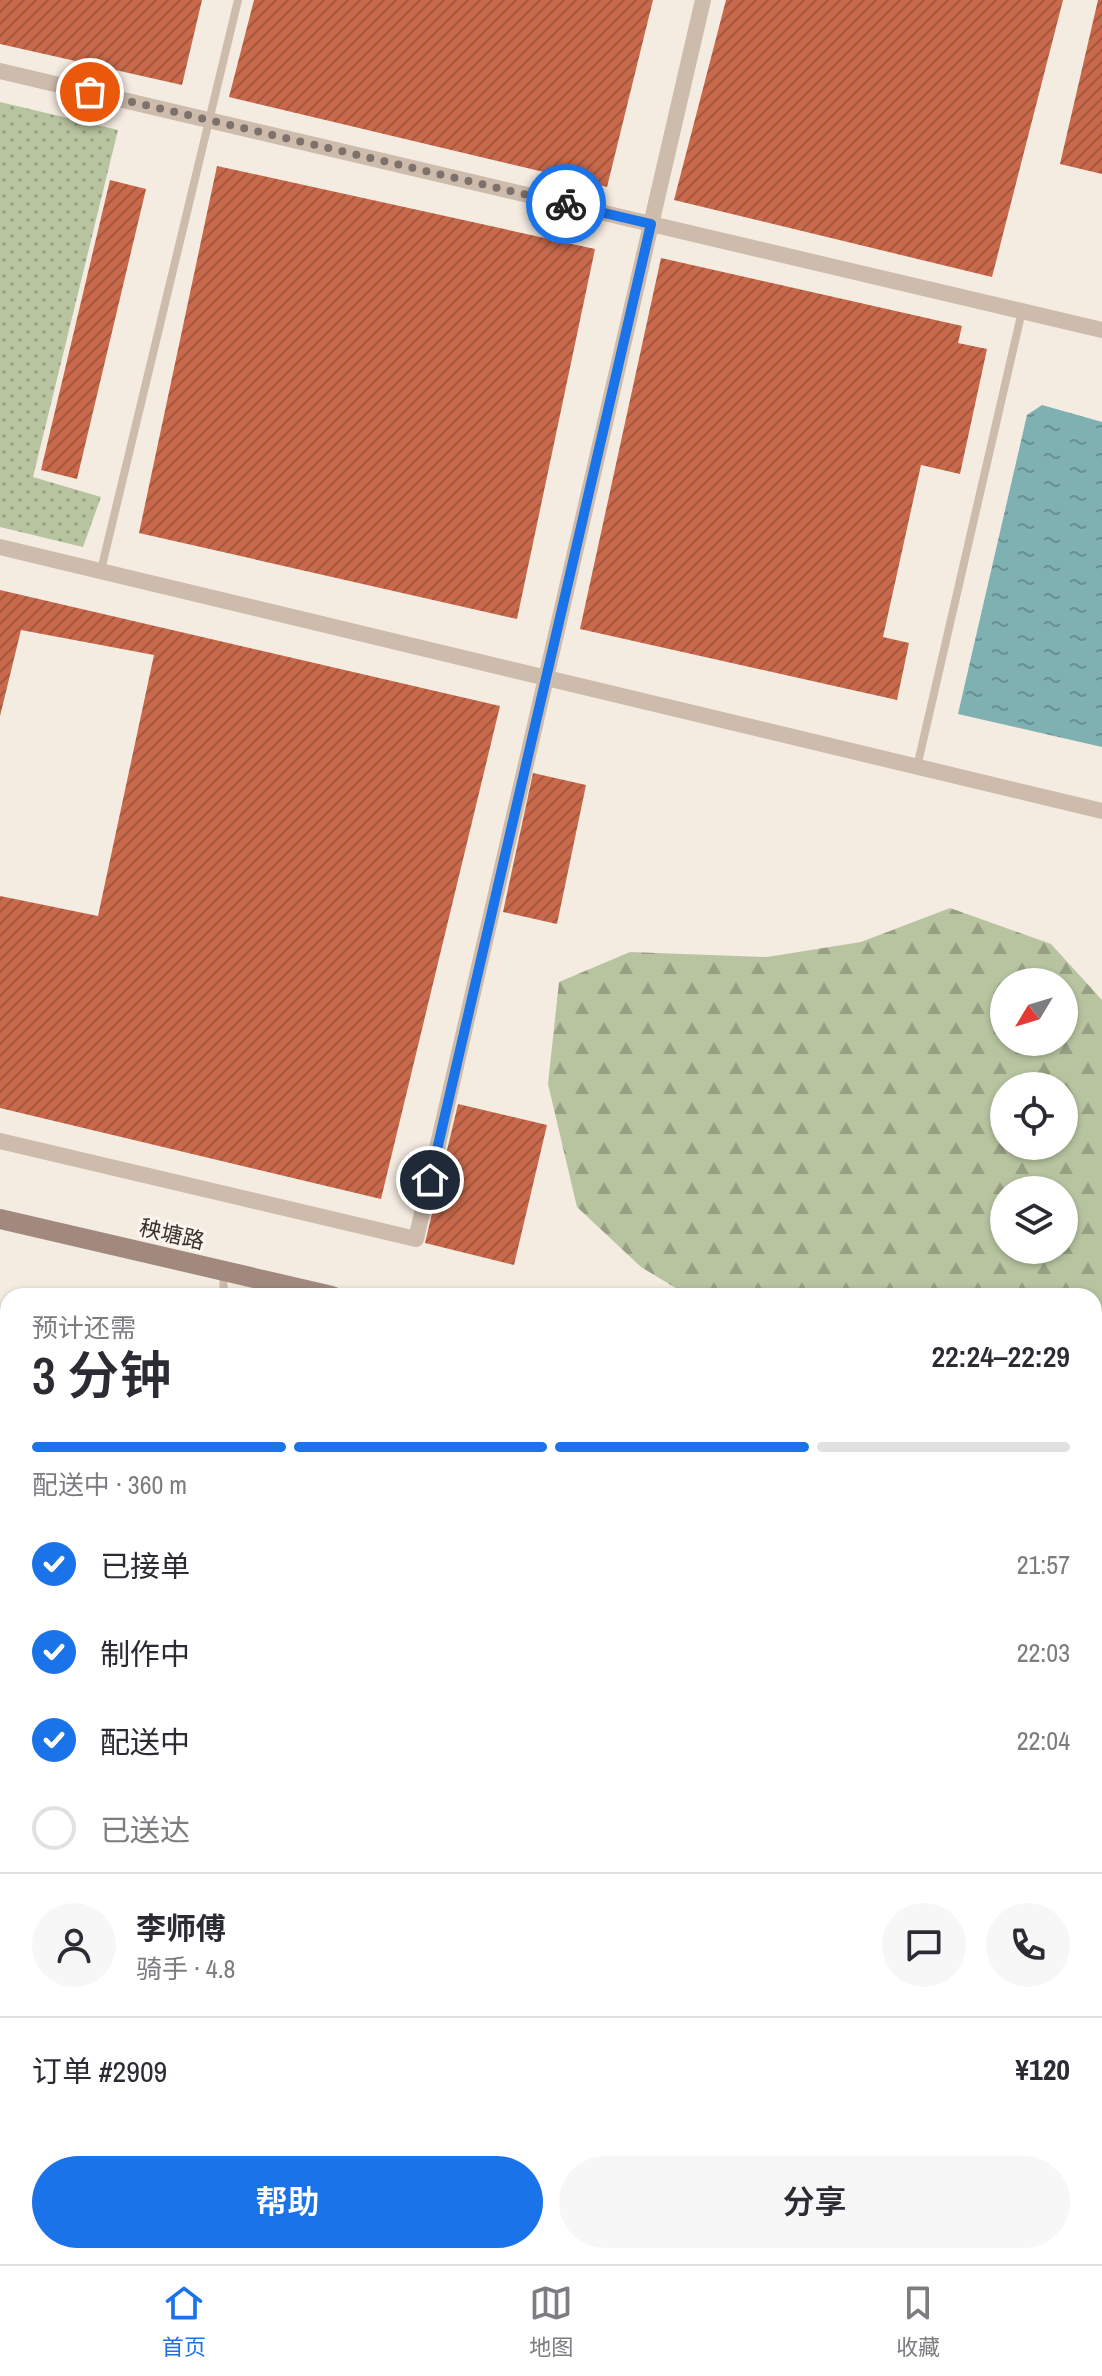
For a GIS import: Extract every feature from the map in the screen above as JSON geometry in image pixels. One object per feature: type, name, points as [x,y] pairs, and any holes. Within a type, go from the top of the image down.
[{"type":"main road","name":"秧塘路","points":[[0,1219],[297,1288]]},
{"type":"street","points":[[0,1141],[416,1239],[703,0]]},
{"type":"street","points":[[0,71],[1102,330]]},
{"type":"street","points":[[0,547],[1102,811]]},
{"type":"lane","points":[[100,571],[238,0]]},
{"type":"lane","points":[[917,767],[1022,311]]},
{"type":"lane","points":[[223,1271],[224,1288]]},
{"type":"green space","points":[[0,102],[118,130],[33,477],[101,497],[83,547],[0,527]]},
{"type":"green space","points":[[950,908],[1051,944],[1073,968],[990,968],[990,1056],[1078,1056],[1078,974],[1102,1000],[1102,1288],[676,1288],[641,1267],[577,1207],[548,1084],[559,982],[630,952],[767,957],[861,942]]},
{"type":"water","points":[[1042,405],[1102,422],[1102,747],[958,714],[1027,415]]},
{"type":"building","points":[[0,0],[202,0],[182,85],[0,44]]},
{"type":"building","points":[[254,0],[653,0],[607,187],[229,97]]},
{"type":"building","points":[[726,0],[1063,0],[992,277],[674,200]]},
{"type":"building","points":[[1098,0],[1102,0],[1102,174],[1060,164]]},
{"type":"building","points":[[217,166],[595,249],[517,619],[139,533]]},
{"type":"building","points":[[110,180],[146,189],[77,479],[41,470]]},
{"type":"building","points":[[661,258],[962,326],[958,343],[987,349],[960,474],[921,465],[883,637],[909,643],[897,700],[580,629]]},
{"type":"building","points":[[0,590],[500,706],[381,1199],[0,1108],[0,896],[98,916],[154,655],[21,630],[0,716]]},
{"type":"building","points":[[533,773],[586,785],[557,924],[503,912]]},
{"type":"building","points":[[458,1104],[547,1125],[514,1265],[425,1243]]},
{"type":"way so far","points":[[90,92],[566,204]]},
{"type":"route","points":[[430,1180],[651,224],[566,204]]}]
